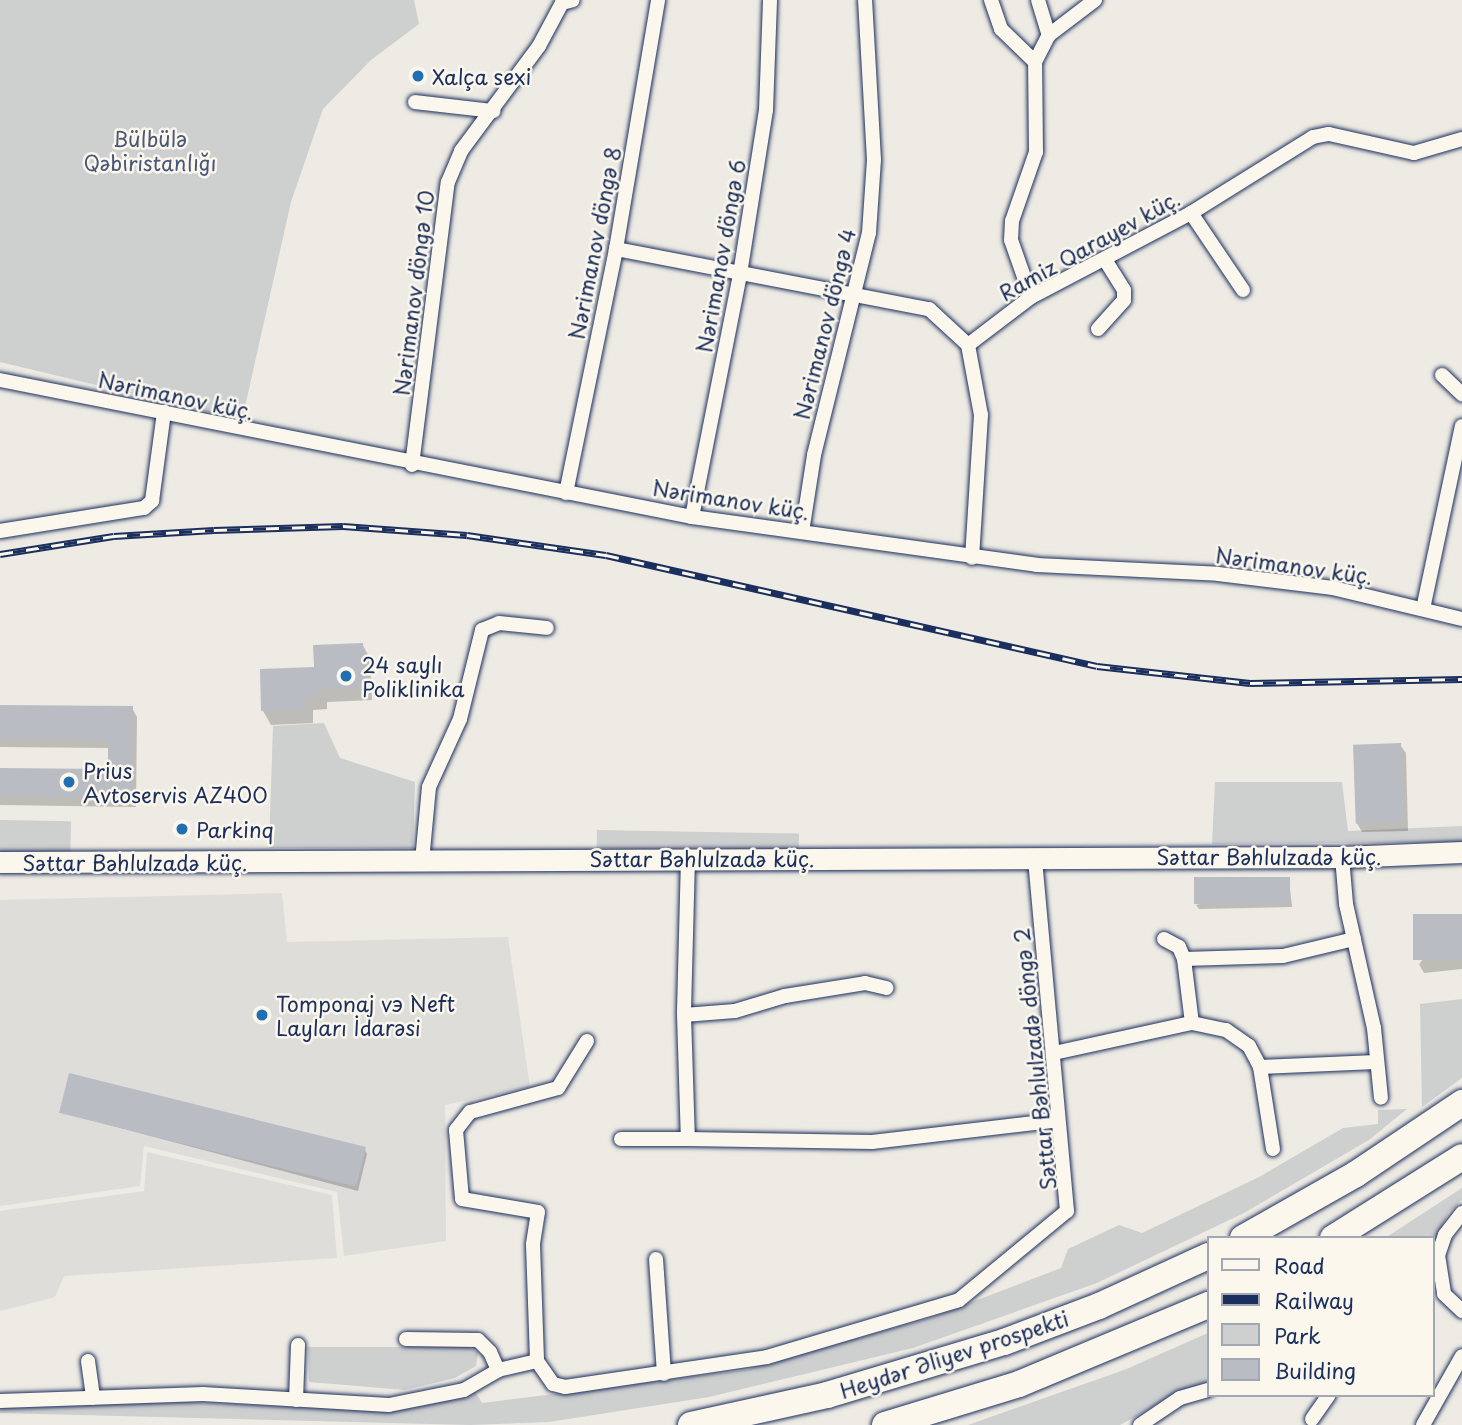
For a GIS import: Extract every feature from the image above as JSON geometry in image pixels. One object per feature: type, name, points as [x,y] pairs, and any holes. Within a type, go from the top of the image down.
[{"type":"highway","points":[[1247,1236],[1356,1174],[1462,1103]]},
{"type":"highway","points":[[1336,1236],[1462,1157]]},
{"type":"highway","name":"Heydər Əliyev prospekti","points":[[691,1425],[827,1395],[992,1346],[1099,1306],[1206,1257]]},
{"type":"highway","points":[[885,1425],[1019,1384],[1206,1306]]},
{"type":"main road","name":"Səttar Bəhlulzadə küç.","points":[[0,862],[1342,857],[1462,852]]},
{"type":"street","name":"Nərimanov döngə 8","points":[[566,493],[616,249],[658,0]]},
{"type":"street","name":"Nərimanov döngə 6","points":[[692,517],[740,274],[766,110],[770,0]]},
{"type":"street","name":"Nərimanov döngə 4","points":[[802,531],[814,455],[869,233],[874,160],[865,0]]},
{"type":"street","points":[[991,0],[1001,29],[1035,62]]},
{"type":"street","points":[[1038,0],[1049,35]]},
{"type":"street","points":[[1031,297],[1011,240],[1012,221],[1036,152],[1035,62],[1049,35],[1095,0]]},
{"type":"street","name":"Nərimanov döngə 10","points":[[412,464],[449,182],[461,151],[493,111],[563,1]]},
{"type":"street","points":[[415,103],[493,111]]},
{"type":"street","name":"Ramiz Qarayev küç.","points":[[968,345],[1031,297],[1106,261],[1191,213],[1313,137],[1329,134],[1414,153],[1462,139]]},
{"type":"street","points":[[1191,213],[1243,290]]},
{"type":"street","points":[[616,249],[929,309],[968,345],[981,415],[972,558]]},
{"type":"street","points":[[1098,329],[1124,300],[1124,290],[1106,261]]},
{"type":"street","points":[[1442,375],[1462,394]]},
{"type":"street","name":"Nərimanov küç.","points":[[0,380],[412,464],[692,517],[972,558],[1333,587],[1462,619]]},
{"type":"street","points":[[0,531],[144,508],[152,501],[164,412]]},
{"type":"street","points":[[1423,609],[1462,426]]},
{"type":"street","points":[[422,861],[429,787],[460,719],[482,630],[499,623],[547,628]]},
{"type":"street","name":"Səttar Bəhlulzadə döngə 2","points":[[537,1361],[545,1377],[565,1387],[767,1357],[959,1300],[1067,1211],[1035,857]]},
{"type":"street","points":[[1342,857],[1354,939],[1374,1028],[1381,1098]]},
{"type":"street","points":[[688,858],[684,1014],[688,1139]]},
{"type":"street","points":[[1164,939],[1179,947],[1184,959],[1192,1023]]},
{"type":"street","points":[[1184,959],[1283,956],[1354,939]]},
{"type":"street","points":[[684,1014],[727,1013],[785,996],[865,983],[886,988]]},
{"type":"street","points":[[1054,1053],[1192,1023],[1226,1030],[1249,1046],[1260,1067],[1273,1149]]},
{"type":"street","points":[[0,1401],[203,1394],[390,1405],[464,1390],[498,1370],[537,1361],[533,1245],[538,1212],[462,1199],[456,1130],[470,1112],[558,1088],[587,1041]]},
{"type":"street","points":[[1260,1067],[1376,1062]]},
{"type":"street","points":[[621,1139],[872,1142],[1058,1120]]},
{"type":"street","points":[[1462,1213],[1445,1235],[1438,1255],[1438,1297],[1462,1311]]},
{"type":"street","points":[[656,1259],[664,1374]]},
{"type":"street","points":[[406,1339],[478,1340],[490,1352],[498,1370]]},
{"type":"street","points":[[296,1400],[298,1345]]},
{"type":"street","points":[[1423,1425],[1462,1356]]},
{"type":"street","points":[[88,1361],[93,1398]]},
{"type":"street","points":[[1140,1425],[1180,1398],[1206,1391]]},
{"type":"street","points":[[1312,1419],[1328,1397]]},
{"type":"shaded area","name":"Tomponaj vэ Neft Layları İdarəsi","points":[[282,893],[287,942],[508,937],[530,1087],[445,1105],[446,1241],[344,1256],[337,1192],[144,1146],[140,1186],[0,1206],[0,900]]},
{"type":"shaded area","points":[[147,1152],[332,1195],[337,1258],[64,1276],[55,1297],[0,1311],[0,1211],[144,1191]]},
{"type":"green space","name":"Bülbülə Qəbiristanlığı","points":[[0,0],[414,0],[419,24],[371,60],[323,109],[291,202],[242,420],[0,362]]},
{"type":"green space","points":[[324,723],[340,758],[415,782],[413,848],[269,848],[273,726]]},
{"type":"green space","points":[[1215,782],[1342,782],[1348,831],[1462,826],[1462,842],[1212,844]]},
{"type":"green space","points":[[0,820],[71,821],[70,854],[0,853]]},
{"type":"green space","points":[[597,830],[799,834],[799,852],[597,848]]},
{"type":"green space","points":[[1462,999],[1462,1078],[1422,1107],[1420,1004]]},
{"type":"green space","points":[[1407,1109],[1369,1140],[1244,1213],[1097,1283],[913,1348],[709,1397],[549,1422],[470,1425],[0,1413],[0,1405],[191,1402],[388,1411],[475,1391],[482,1403],[745,1370],[930,1318],[1061,1268],[1068,1249],[1119,1225],[1142,1233],[1259,1177],[1343,1128],[1378,1124],[1378,1110]]},
{"type":"green space","points":[[1462,1188],[1462,1200],[1448,1213],[1434,1244],[1434,1236],[1388,1236]]},
{"type":"green space","points":[[1206,1334],[1206,1383],[1183,1390],[1120,1425],[968,1425],[1124,1370]]},
{"type":"green space","points":[[308,1347],[469,1347],[478,1353],[476,1366],[455,1378],[405,1390],[309,1382]]},
{"type":"building","points":[[363,643],[365,687],[320,689],[320,695],[306,696],[306,709],[261,711],[260,669],[314,667],[313,645]]},
{"type":"building","points":[[0,705],[133,706],[132,799],[0,795],[0,768],[108,769],[108,740],[0,739]]},
{"type":"building","points":[[1401,743],[1404,822],[1356,824],[1353,745]]},
{"type":"building","points":[[1194,877],[1290,877],[1290,904],[1194,904]]},
{"type":"building","points":[[1413,914],[1462,914],[1462,960],[1413,960]]},
{"type":"building","points":[[69,1073],[366,1147],[356,1187],[59,1113]]},
{"type":"railway","points":[[0,554],[114,536],[214,530],[343,526],[467,535],[606,555],[1097,666],[1250,683],[1462,679]]},
{"type":"place","name":"Xalça sexi","points":[[418,76]]},
{"type":"place","name":"24 saylı Poliklinika","points":[[346,676]]},
{"type":"place","name":"Prius Avtoservis AZ400","points":[[69,782]]},
{"type":"place","name":"Parkinq","points":[[182,829]]},
{"type":"place","name":"Tomponaj vэ Neft Layları İdarəsi","points":[[262,1015]]}]
